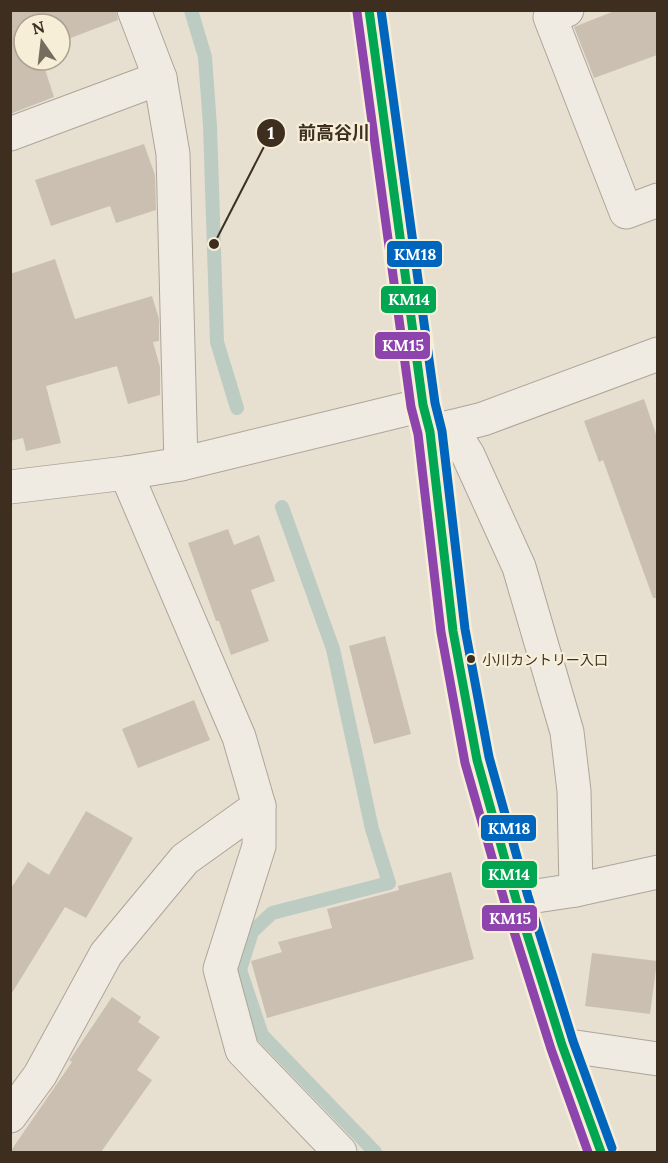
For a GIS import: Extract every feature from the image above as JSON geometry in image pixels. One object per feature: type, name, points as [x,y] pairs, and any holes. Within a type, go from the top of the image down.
[{"type":"main road","points":[[369,10],[434,421],[453,631],[475,748],[516,899],[562,1045],[600,1152]]},
{"type":"street","points":[[134,10],[160,78],[173,154],[181,464]]},
{"type":"street","points":[[567,10],[550,17],[626,212],[657,200]]},
{"type":"street","points":[[10,134],[160,78]]},
{"type":"street","points":[[10,487],[126,473],[434,421],[483,419],[657,354]]},
{"type":"street","points":[[434,421],[468,455],[519,567],[567,732],[574,791],[576,890]]},
{"type":"street","points":[[126,473],[239,736],[259,806],[259,846],[220,969],[242,1050],[340,1152]]},
{"type":"street","points":[[10,1116],[40,1075],[106,954],[185,859],[259,806]]},
{"type":"street","points":[[516,899],[576,890],[657,872]]},
{"type":"street","points":[[562,1045],[657,1059]]},
{"type":"building","points":[[10,10],[116,10],[118,20],[72,37],[72,12],[12,12],[12,72],[46,72],[54,97],[10,114]]},
{"type":"building","points":[[617,10],[657,10],[657,55],[594,78],[574,27]]},
{"type":"building","points":[[144,144],[155,175],[156,210],[116,223],[110,206],[51,226],[35,180]]},
{"type":"building","points":[[55,259],[75,319],[152,296],[159,319],[159,341],[153,342],[160,367],[160,395],[128,404],[117,366],[46,386],[61,443],[26,451],[23,438],[10,441],[10,274]]},
{"type":"building","points":[[644,399],[657,437],[657,598],[653,598],[603,460],[599,462],[584,421]]},
{"type":"building","points":[[228,529],[234,545],[259,535],[275,581],[251,590],[269,641],[231,655],[219,621],[216,621],[188,543]]},
{"type":"building","points":[[385,636],[411,734],[374,744],[349,646]]},
{"type":"building","points":[[194,700],[210,740],[138,768],[122,729]]},
{"type":"building","points":[[86,811],[133,838],[86,918],[65,907],[10,996],[10,890],[28,862],[49,875]]},
{"type":"building","points":[[451,872],[474,959],[267,1018],[251,961],[282,952],[278,942],[332,928],[327,909],[399,890],[398,886]]},
{"type":"building","points":[[592,953],[657,961],[650,1014],[585,1006]]},
{"type":"building","points":[[112,997],[141,1017],[138,1022],[160,1037],[137,1070],[152,1080],[101,1152],[10,1152],[72,1062],[69,1060]]},
{"type":"waterway","points":[[191,10],[205,57],[210,126],[217,342],[237,408]]},
{"type":"waterway","points":[[282,507],[333,649],[372,829],[389,883],[272,913],[252,932],[240,970],[262,1035],[375,1152]]},
{"type":"transit line","name":"KM14","points":[[369,10],[423,405],[430,432],[453,631],[477,760],[516,899],[562,1045],[601,1152]]},
{"type":"transit line","name":"KM18","points":[[381,10],[435,403],[442,431],[465,629],[489,757],[528,896],[573,1041],[612,1148]]},
{"type":"transit line","name":"KM15","points":[[357,12],[411,407],[418,434],[441,632],[465,763],[505,903],[551,1049],[588,1152]]},
{"type":"place","name":"前高谷川","points":[[214,244]]},
{"type":"place","name":"小川カントリー入口","points":[[471,659]]}]
